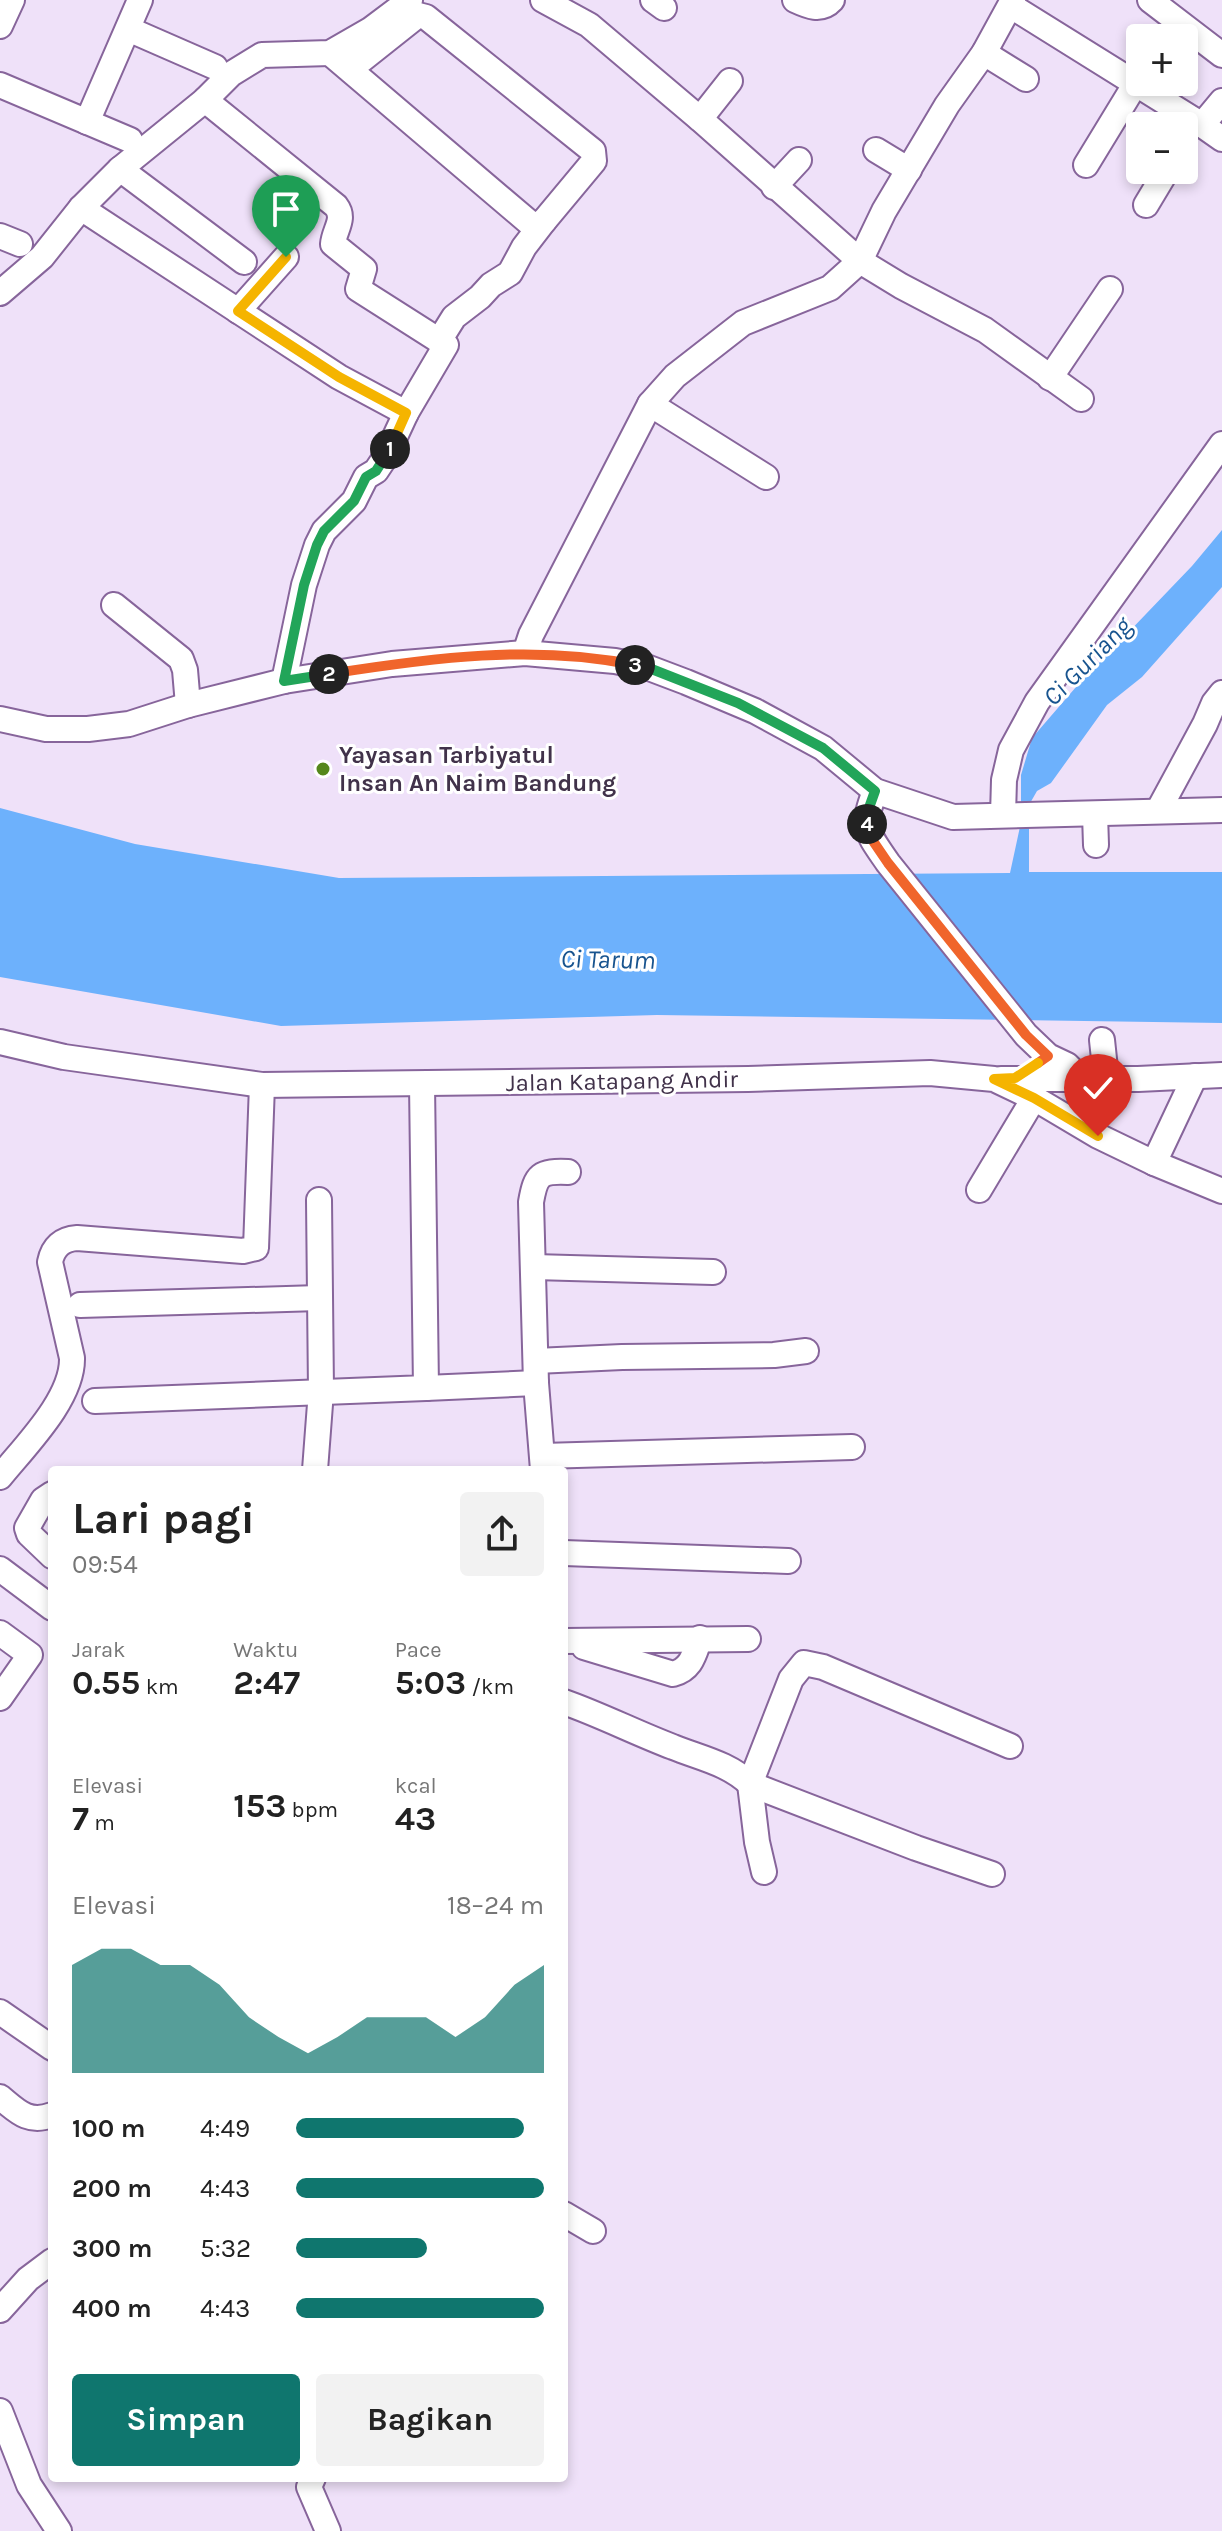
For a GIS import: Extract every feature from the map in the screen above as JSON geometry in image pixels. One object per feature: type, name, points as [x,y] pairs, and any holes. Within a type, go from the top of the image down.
[{"type":"street","points":[[0,26],[12,0]]},
{"type":"street","points":[[87,122],[140,0]]},
{"type":"street","points":[[0,293],[42,257],[81,208],[120,169],[205,100],[231,74],[262,55],[330,53],[370,30],[410,0]]},
{"type":"street","points":[[543,0],[589,25],[860,261],[985,330],[1081,399]]},
{"type":"street","points":[[795,0],[811,7],[827,5],[832,0]]},
{"type":"street","points":[[1150,0],[1222,55]]},
{"type":"street","points":[[525,653],[531,635],[650,404],[675,376],[743,323],[830,288],[860,261],[884,211],[1012,3],[1126,77]]},
{"type":"street","points":[[350,69],[418,15],[426,17],[593,151],[594,161],[524,247],[510,273],[454,317],[439,341]]},
{"type":"street","points":[[128,29],[215,67]]},
{"type":"street","points":[[330,53],[531,224],[544,221]]},
{"type":"street","points":[[984,53],[1026,79]]},
{"type":"street","points":[[700,119],[730,81]]},
{"type":"street","points":[[0,85],[130,140]]},
{"type":"street","points":[[1086,165],[1128,96]]},
{"type":"street","points":[[1154,96],[1201,131],[1222,101]]},
{"type":"street","points":[[205,100],[336,206],[340,222],[333,244],[364,269],[358,289],[446,345],[376,471],[366,477],[354,501],[324,531],[317,545],[304,585],[284,681]]},
{"type":"street","points":[[876,150],[909,170]]},
{"type":"street","points":[[774,187],[799,160]]},
{"type":"street","points":[[120,169],[244,262]]},
{"type":"street","points":[[1146,205],[1159,184]]},
{"type":"street","points":[[81,208],[339,377],[406,413]]},
{"type":"street","points":[[238,311],[286,257]]},
{"type":"street","points":[[1050,378],[1110,289]]},
{"type":"street","points":[[650,404],[766,477]]},
{"type":"street","points":[[1017,815],[1004,780],[1011,750],[1037,702],[1222,444]]},
{"type":"street","points":[[114,605],[181,659],[188,705]]},
{"type":"street","points":[[0,719],[46,729],[88,729],[129,724],[188,705],[284,681],[392,664],[525,653],[615,661],[649,668],[686,682],[755,711],[823,748],[875,791],[953,817],[1222,810]]},
{"type":"street","points":[[1158,811],[1222,693]]},
{"type":"street","points":[[875,791],[865,819],[873,841],[888,863],[1026,1035],[1048,1056],[1067,1065],[1080,1078]]},
{"type":"street","points":[[1095,814],[1096,845]]},
{"type":"street","points":[[1102,1040],[1106,1078]]},
{"type":"street","name":"Jalan Katapang Andir","points":[[0,1042],[64,1057],[262,1085],[748,1079],[930,1073],[1004,1079],[1098,1136],[1222,1191]]},
{"type":"street","points":[[1004,1079],[1048,1056]]},
{"type":"street","points":[[1004,1079],[1222,1075]]},
{"type":"street","points":[[1154,1163],[1195,1076]]},
{"type":"street","points":[[422,1084],[426,1388]]},
{"type":"street","points":[[0,1477],[44,1422],[72,1374],[72,1358],[50,1262],[59,1244],[67,1238],[77,1238],[243,1251],[256,1248],[262,1085]]},
{"type":"street","points":[[979,1190],[1034,1098]]},
{"type":"street","points":[[568,1172],[549,1171],[535,1183],[531,1202],[536,1372],[543,1463],[852,1447]]},
{"type":"street","points":[[315,1466],[321,1391],[319,1200]]},
{"type":"street","points":[[534,1267],[713,1272]]},
{"type":"street","points":[[80,1305],[319,1298]]},
{"type":"street","points":[[95,1401],[426,1388],[622,1357],[774,1355],[806,1351]]},
{"type":"street","points":[[48,1497],[27,1528],[29,1534],[48,1552]]},
{"type":"street","points":[[568,1553],[788,1561]]},
{"type":"street","points":[[0,1569],[48,1605]]},
{"type":"street","points":[[0,1633],[41,1657],[0,1698]]},
{"type":"street","points":[[568,1642],[673,1674],[691,1664],[700,1638]]},
{"type":"street","points":[[568,1641],[748,1639]]},
{"type":"street","points":[[764,1872],[750,1784],[791,1679],[804,1663],[823,1667],[1010,1746]]},
{"type":"street","points":[[568,1704],[676,1749],[700,1755],[740,1774],[750,1784],[992,1874]]},
{"type":"street","points":[[0,2012],[48,2045]]},
{"type":"street","points":[[0,2097],[21,2115],[32,2119],[48,2116]]},
{"type":"street","points":[[568,2216],[593,2231]]},
{"type":"street","points":[[0,2310],[28,2279],[48,2264]]},
{"type":"street","points":[[0,2411],[29,2485],[59,2531]]},
{"type":"street","points":[[311,2482],[309,2487],[328,2531]]},
{"type":"water","name":"Ci Tarum","points":[[1222,530],[1222,587],[1142,677],[1107,705],[1051,783],[1037,791],[1029,805],[1029,872],[1222,872],[1222,1023],[657,1015],[281,1026],[0,977],[0,808],[135,844],[339,878],[1010,873],[1021,822],[1021,775],[1032,738]]},
{"type":"place","name":"Yayasan Tarbiyatul Insan An Naim Bandung","points":[[323,769]]},
{"type":"route","points":[[286,257],[238,311],[339,377],[406,413],[394,443],[376,471],[366,477],[354,501],[324,531],[317,545],[304,585],[284,681],[392,664],[525,653],[615,661],[649,668],[738,703],[823,748],[875,791],[865,819],[873,841],[1026,1035],[1048,1056],[1015,1078],[994,1079],[1034,1098],[1098,1136]]},
{"type":"water label","name":"Ci Guriang","points":[[1087,661]]}]
